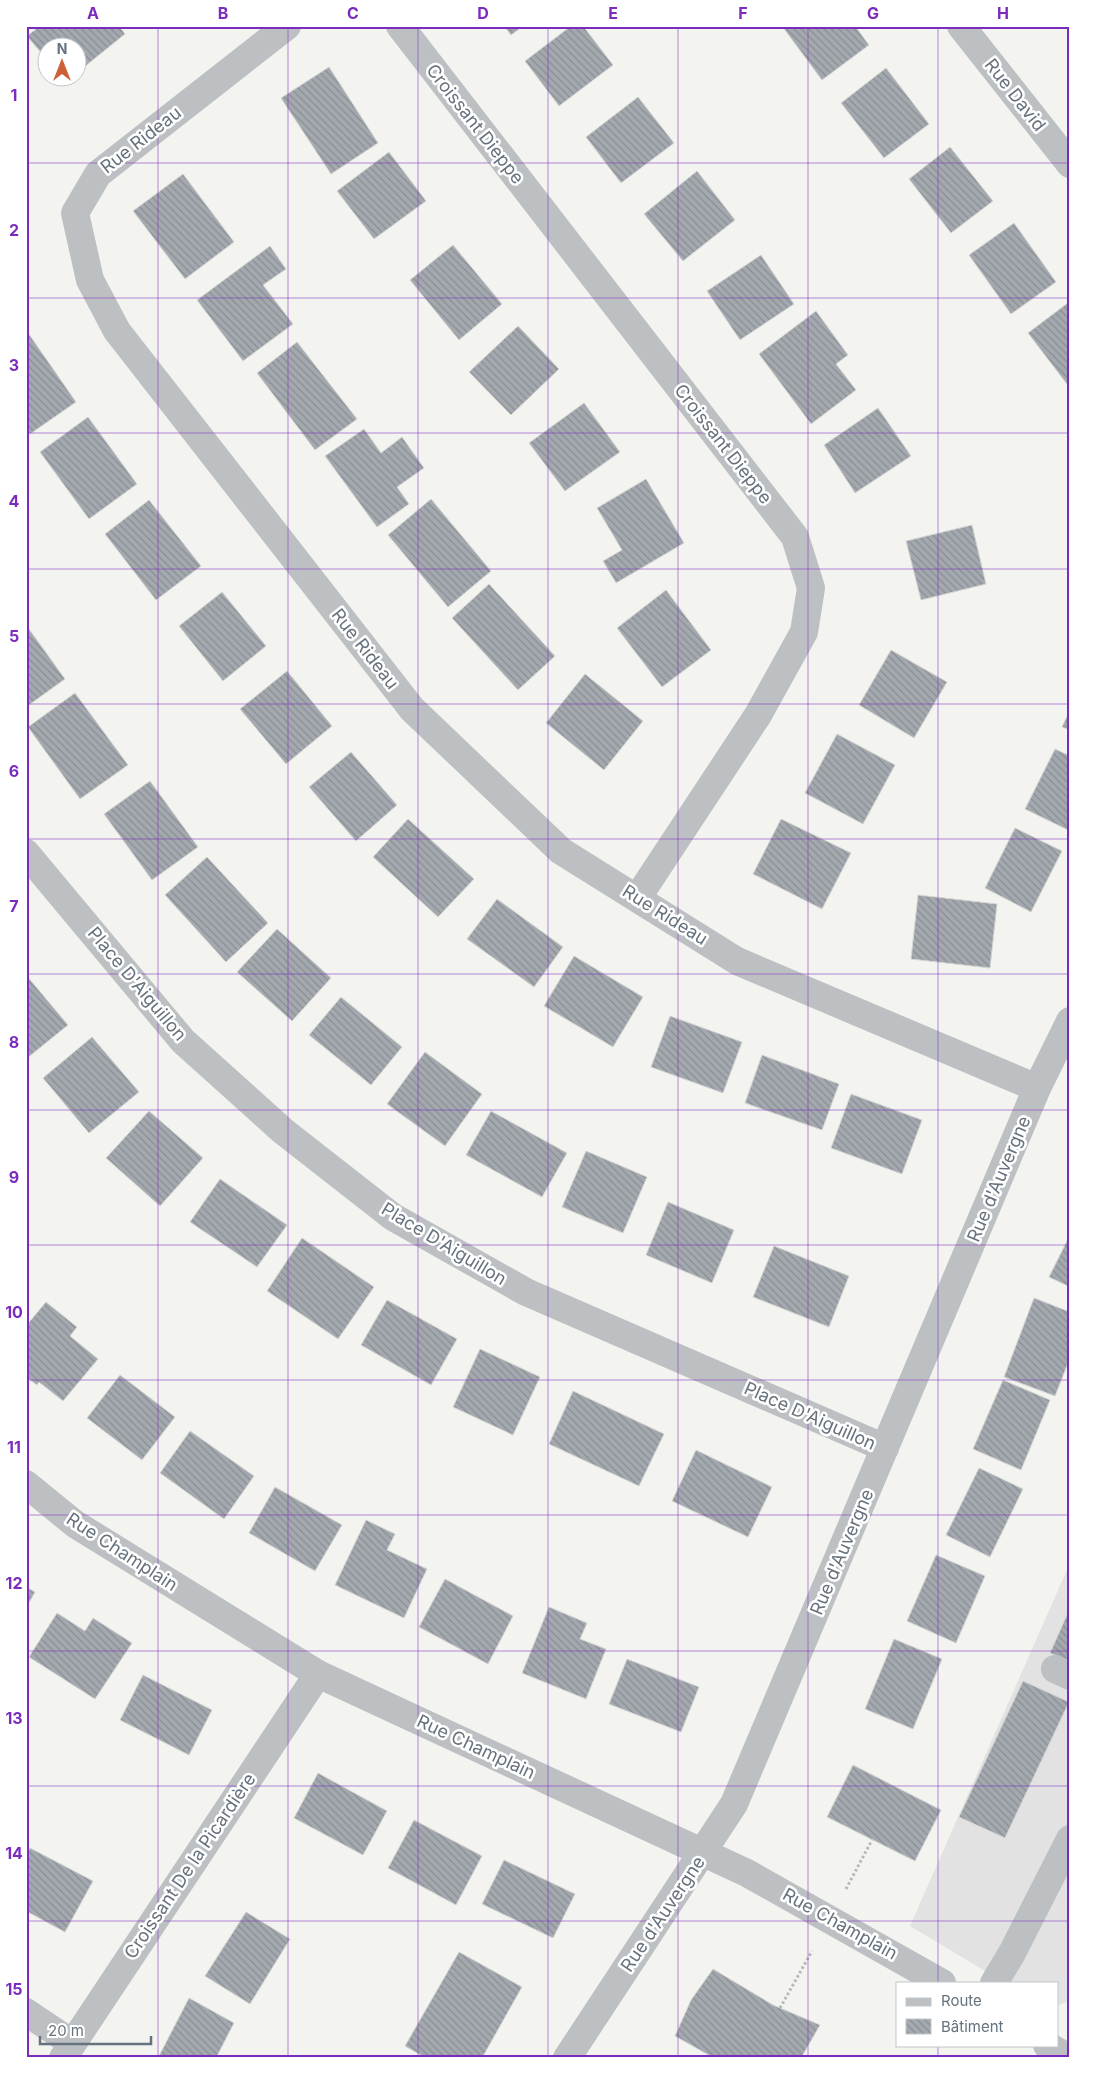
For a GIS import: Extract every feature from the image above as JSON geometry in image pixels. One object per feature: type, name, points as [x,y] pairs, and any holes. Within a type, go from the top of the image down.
[{"type":"street","name":"Rue Rideau","points":[[287,26],[98,174],[75,213],[90,280],[117,331],[412,710],[561,852],[638,897],[738,961],[1036,1088]]},
{"type":"street","name":"Croissant Dieppe","points":[[400,26],[794,537],[811,588],[804,632],[758,715],[638,897]]},
{"type":"street","name":"Rue David","points":[[961,26],[1070,164]]},
{"type":"street","name":"Place D'Aiguillon","points":[[26,853],[183,1040],[283,1131],[393,1217],[526,1292],[886,1448]]},
{"type":"street","name":"Rue d'Auvergne","points":[[567,2058],[734,1804],[886,1448],[1036,1088],[1070,1021]]},
{"type":"street","name":"Rue Champlain","points":[[26,1484],[75,1524],[318,1674],[704,1852],[802,1902],[940,1982]]},
{"type":"street","name":"Croissant De la Picardière","points":[[67,2050],[318,1674]]},
{"type":"street","points":[[995,1982],[1012,1953],[1070,1839]]},
{"type":"street","points":[[26,2012],[67,2050]]},
{"type":"street","points":[[1049,2046],[1068,2058]]},
{"type":"path","points":[[846,1889],[872,1840]]},
{"type":"path","points":[[780,2008],[812,1951]]},
{"type":"shaded area","points":[[1070,1563],[1070,2000],[1058,2006],[1058,1982],[1003,1982],[910,1926]]},
{"type":"building","points":[[40,26],[119,26],[125,34],[88,64],[88,38],[38,38],[38,49],[27,36]]},
{"type":"building","points":[[504,26],[523,26],[511,35]]},
{"type":"building","points":[[571,26],[583,26],[613,65],[559,106],[525,61]]},
{"type":"building","points":[[782,26],[855,26],[869,45],[822,80]]},
{"type":"building","points":[[329,67],[378,143],[331,174],[281,98]]},
{"type":"building","points":[[886,68],[929,124],[884,158],[841,103]]},
{"type":"building","points":[[638,97],[674,143],[621,183],[586,137]]},
{"type":"building","points":[[950,147],[993,201],[951,233],[909,179]]},
{"type":"building","points":[[389,152],[426,201],[374,239],[337,191]]},
{"type":"building","points":[[697,171],[735,220],[683,261],[644,214]]},
{"type":"building","points":[[183,174],[234,242],[185,279],[133,211]]},
{"type":"building","points":[[1014,223],[1056,282],[1011,314],[969,255]]},
{"type":"building","points":[[453,245],[502,304],[459,340],[410,280]]},
{"type":"building","points":[[270,246],[286,269],[263,285],[293,324],[243,361],[197,300]]},
{"type":"building","points":[[761,255],[794,304],[740,340],[707,291]]},
{"type":"building","points":[[1070,302],[1070,388],[1028,333]]},
{"type":"building","points":[[816,311],[848,355],[836,364],[856,390],[811,424],[759,354]]},
{"type":"building","points":[[518,326],[559,369],[511,415],[469,372]]},
{"type":"building","points":[[26,330],[76,402],[30,434],[26,429]]},
{"type":"building","points":[[297,342],[357,419],[315,450],[257,373]]},
{"type":"building","points":[[584,403],[620,452],[565,491],[529,443]]},
{"type":"building","points":[[878,408],[911,456],[855,493],[824,445]]},
{"type":"building","points":[[88,417],[137,484],[89,519],[40,452]]},
{"type":"building","points":[[364,429],[381,453],[402,437],[424,468],[397,487],[409,504],[377,527],[325,456]]},
{"type":"building","points":[[646,479],[684,543],[616,583],[603,561],[622,550],[597,508]]},
{"type":"building","points":[[431,499],[491,571],[448,607],[388,535]]},
{"type":"building","points":[[149,500],[201,566],[156,600],[105,534]]},
{"type":"building","points":[[972,525],[986,584],[921,600],[906,541]]},
{"type":"building","points":[[489,584],[555,656],[518,690],[452,618]]},
{"type":"building","points":[[666,590],[711,650],[662,687],[617,628]]},
{"type":"building","points":[[222,592],[266,646],[223,681],[179,626]]},
{"type":"building","points":[[26,625],[65,679],[26,707]]},
{"type":"building","points":[[891,650],[947,682],[914,738],[859,705]]},
{"type":"building","points":[[287,671],[332,726],[286,764],[240,709]]},
{"type":"building","points":[[585,674],[643,721],[604,770],[546,723]]},
{"type":"building","points":[[75,693],[128,765],[80,799],[28,727]]},
{"type":"building","points":[[1070,710],[1070,730],[1062,727]]},
{"type":"building","points":[[837,734],[895,765],[863,824],[805,793]]},
{"type":"building","points":[[1055,749],[1070,756],[1070,831],[1025,809]]},
{"type":"building","points":[[351,752],[397,805],[356,841],[309,787]]},
{"type":"building","points":[[150,781],[198,847],[152,880],[104,814]]},
{"type":"building","points":[[408,819],[474,879],[438,917],[373,857]]},
{"type":"building","points":[[781,819],[851,853],[822,909],[753,874]]},
{"type":"building","points":[[1015,828],[1062,851],[1031,912],[985,888]]},
{"type":"building","points":[[207,857],[268,923],[226,962],[165,895]]},
{"type":"building","points":[[918,895],[997,904],[990,968],[911,959]]},
{"type":"building","points":[[497,899],[563,947],[534,987],[467,939]]},
{"type":"building","points":[[277,929],[331,978],[292,1021],[237,972]]},
{"type":"building","points":[[574,956],[643,997],[613,1047],[544,1006]]},
{"type":"building","points":[[26,975],[68,1025],[26,1059]]},
{"type":"building","points":[[341,997],[402,1047],[371,1085],[309,1035]]},
{"type":"building","points":[[670,1016],[742,1042],[723,1093],[651,1067]]},
{"type":"building","points":[[92,1037],[139,1092],[89,1133],[43,1078]]},
{"type":"building","points":[[425,1052],[482,1094],[445,1146],[387,1104]]},
{"type":"building","points":[[762,1055],[839,1084],[822,1130],[745,1103]]},
{"type":"building","points":[[851,1094],[922,1120],[902,1174],[831,1148]]},
{"type":"building","points":[[149,1111],[203,1158],[160,1206],[106,1158]]},
{"type":"building","points":[[491,1111],[567,1153],[542,1197],[466,1155]]},
{"type":"building","points":[[586,1151],[647,1177],[623,1233],[562,1207]]},
{"type":"building","points":[[220,1179],[287,1225],[257,1267],[190,1222]]},
{"type":"building","points":[[668,1202],[734,1230],[712,1283],[646,1255]]},
{"type":"building","points":[[1070,1235],[1070,1287],[1049,1277]]},
{"type":"building","points":[[302,1238],[374,1287],[338,1339],[267,1291]]},
{"type":"building","points":[[774,1246],[849,1276],[829,1327],[753,1297]]},
{"type":"building","points":[[1034,1298],[1070,1312],[1070,1358],[1055,1396],[1004,1377]]},
{"type":"building","points":[[387,1300],[457,1339],[431,1385],[361,1345]]},
{"type":"building","points":[[46,1302],[77,1327],[70,1336],[98,1359],[63,1401],[39,1382],[37,1385],[26,1377],[26,1326]]},
{"type":"building","points":[[480,1349],[540,1377],[513,1435],[453,1407]]},
{"type":"building","points":[[120,1375],[175,1417],[142,1460],[87,1418]]},
{"type":"building","points":[[1003,1380],[1050,1400],[1021,1470],[973,1449]]},
{"type":"building","points":[[573,1391],[664,1434],[639,1486],[549,1444]]},
{"type":"building","points":[[190,1431],[254,1476],[224,1519],[160,1473]]},
{"type":"building","points":[[696,1450],[772,1487],[748,1537],[672,1501]]},
{"type":"building","points":[[979,1468],[1023,1489],[990,1557],[946,1535]]},
{"type":"building","points":[[275,1487],[342,1525],[315,1571],[249,1533]]},
{"type":"building","points":[[366,1520],[395,1534],[387,1550],[427,1569],[404,1618],[335,1585]]},
{"type":"building","points":[[936,1555],[985,1576],[956,1643],[907,1621]]},
{"type":"building","points":[[445,1579],[513,1616],[488,1664],[419,1627]]},
{"type":"building","points":[[26,1587],[35,1592],[26,1608]]},
{"type":"building","points":[[549,1607],[587,1623],[580,1639],[606,1649],[586,1699],[522,1673]]},
{"type":"building","points":[[1070,1608],[1070,1661],[1050,1653]]},
{"type":"building","points":[[57,1613],[85,1631],[93,1618],[132,1643],[95,1699],[29,1657]]},
{"type":"building","points":[[894,1639],[942,1659],[913,1729],[865,1709]]},
{"type":"building","points":[[627,1659],[699,1687],[681,1732],[609,1704]]},
{"type":"building","points":[[143,1675],[212,1710],[189,1755],[120,1720]]},
{"type":"building","points":[[1023,1681],[1069,1702],[1005,1838],[959,1817]]},
{"type":"building","points":[[853,1765],[941,1810],[915,1861],[827,1817]]},
{"type":"building","points":[[318,1773],[387,1811],[363,1855],[294,1818]]},
{"type":"building","points":[[414,1820],[482,1856],[456,1905],[388,1868]]},
{"type":"building","points":[[30,1848],[93,1881],[65,1932],[26,1911],[26,1855]]},
{"type":"building","points":[[504,1860],[575,1894],[553,1938],[482,1904]]},
{"type":"building","points":[[246,1912],[290,1939],[250,2004],[205,1976]]},
{"type":"building","points":[[459,1952],[522,1987],[482,2058],[426,2058],[405,2046]]},
{"type":"building","points":[[713,1969],[773,2005],[820,2025],[801,2058],[714,2058],[675,2036],[691,2000]]},
{"type":"building","points":[[189,1998],[234,2023],[216,2058],[158,2058]]}]
